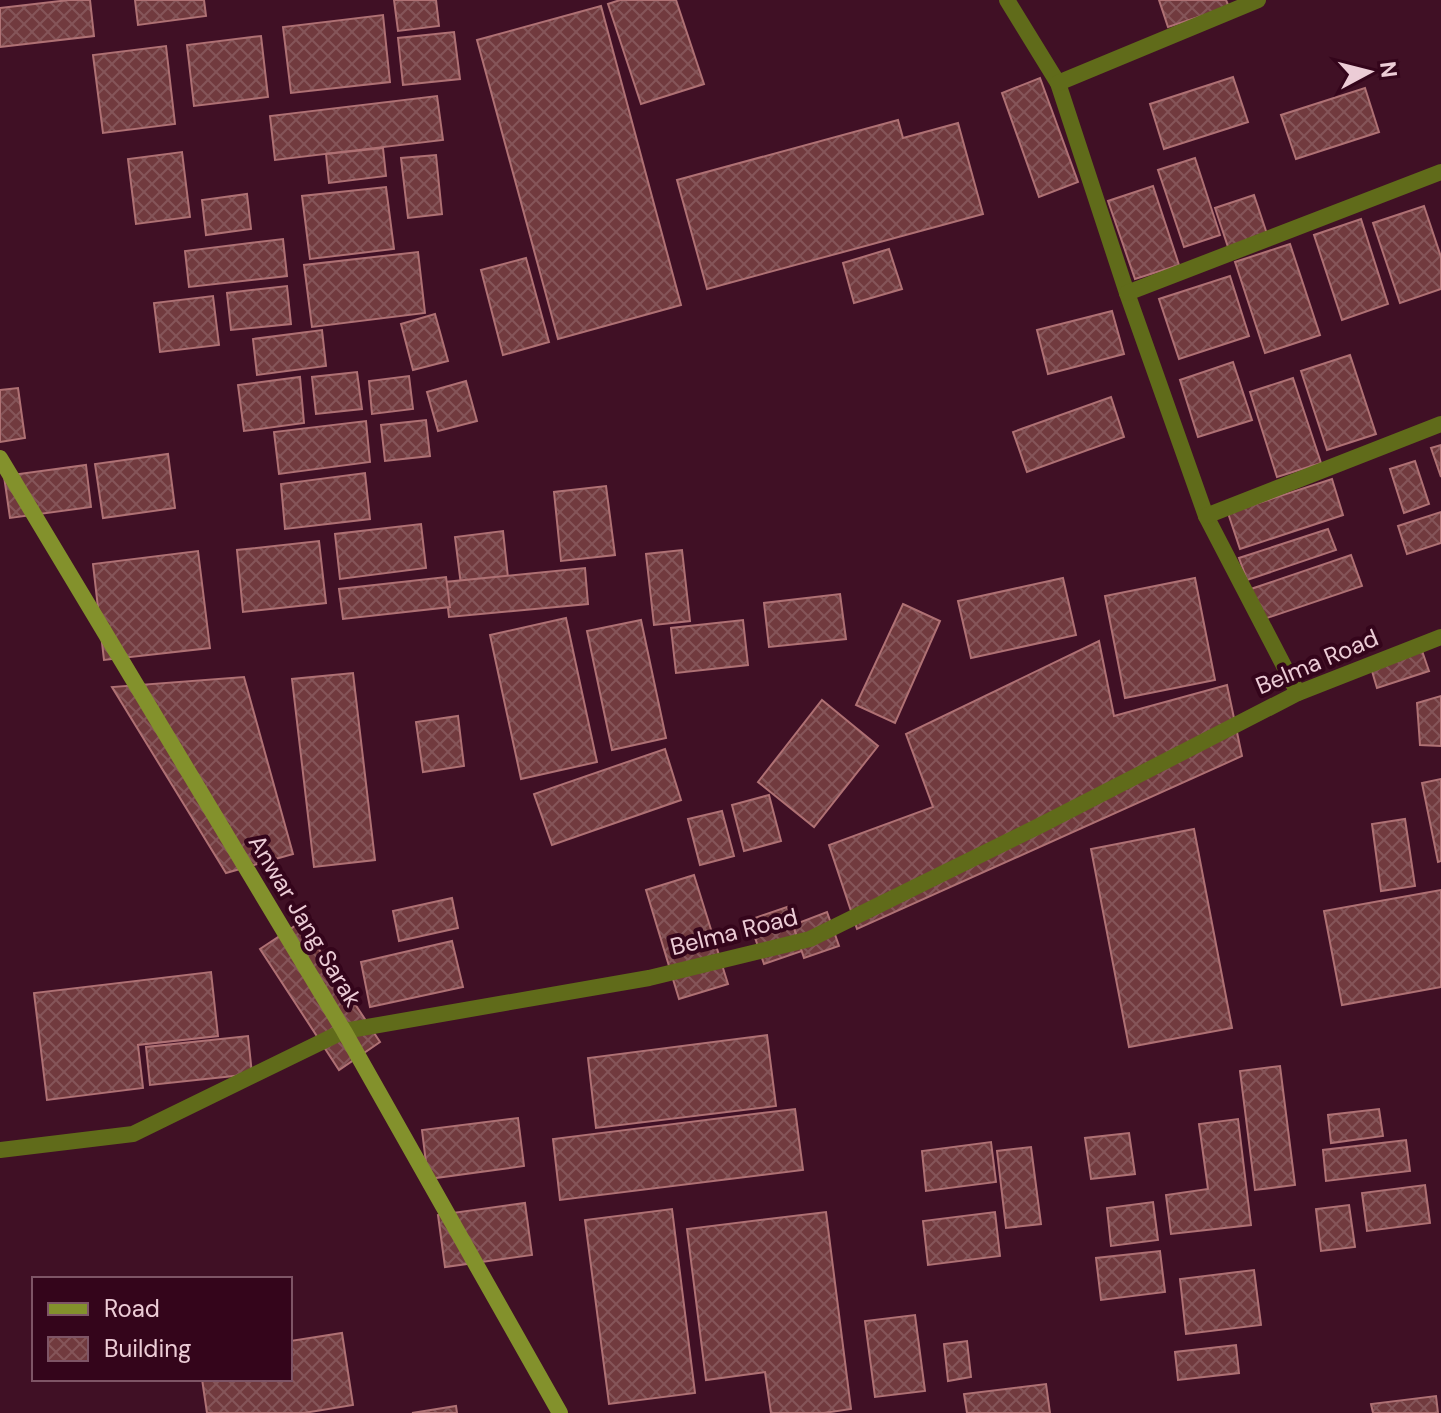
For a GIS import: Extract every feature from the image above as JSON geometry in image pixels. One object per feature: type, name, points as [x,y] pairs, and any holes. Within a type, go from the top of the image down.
[{"type":"main road","name":"Anwar Jang Sarak","points":[[0,458],[344,1031],[560,1413]]},
{"type":"street","points":[[1007,0],[1058,83],[1127,293],[1206,516],[1298,693]]},
{"type":"street","points":[[1058,83],[1258,0]]},
{"type":"street","points":[[1127,293],[1441,172]]},
{"type":"street","points":[[1206,516],[1441,424]]},
{"type":"street","name":"Belma Road","points":[[0,1150],[133,1134],[344,1031],[649,978],[810,939],[1298,693],[1441,637]]},
{"type":"building","points":[[90,0],[94,36],[0,47],[0,8]]},
{"type":"building","points":[[135,0],[204,0],[206,16],[138,25]]},
{"type":"building","points":[[394,0],[436,0],[439,26],[398,31]]},
{"type":"building","points":[[620,0],[676,0],[704,84],[641,104],[608,4]]},
{"type":"building","points":[[1159,0],[1226,0],[1229,7],[1168,27]]},
{"type":"building","points":[[601,6],[681,305],[558,339],[477,40]]},
{"type":"building","points":[[383,15],[390,82],[291,93],[283,27]]},
{"type":"building","points":[[454,32],[460,79],[403,85],[398,38]]},
{"type":"building","points":[[261,36],[268,97],[194,106],[187,45]]},
{"type":"building","points":[[166,46],[175,124],[103,133],[93,55]]},
{"type":"building","points":[[1233,77],[1248,122],[1164,149],[1150,104]]},
{"type":"building","points":[[1040,78],[1078,182],[1039,197],[1002,93]]},
{"type":"building","points":[[1365,88],[1379,132],[1296,159],[1281,115]]},
{"type":"building","points":[[437,96],[443,140],[275,160],[270,116]]},
{"type":"building","points":[[898,120],[903,138],[958,123],[983,214],[707,289],[677,180]]},
{"type":"building","points":[[383,148],[386,176],[329,183],[326,154]]},
{"type":"building","points":[[182,152],[190,217],[136,224],[128,159]]},
{"type":"building","points":[[436,155],[442,214],[408,218],[401,158]]},
{"type":"building","points":[[1195,158],[1220,235],[1184,247],[1158,170]]},
{"type":"building","points":[[1153,186],[1179,265],[1135,279],[1108,201]]},
{"type":"building","points":[[386,187],[394,249],[310,259],[302,196]]},
{"type":"building","points":[[247,194],[251,229],[206,235],[202,200]]},
{"type":"building","points":[[1254,195],[1267,234],[1228,247],[1215,208]]},
{"type":"building","points":[[1424,206],[1441,257],[1441,289],[1400,303],[1373,223]]},
{"type":"building","points":[[1361,219],[1388,304],[1342,320],[1314,235]]},
{"type":"building","points":[[283,239],[287,276],[189,287],[185,251]]},
{"type":"building","points":[[1290,244],[1320,335],[1265,353],[1235,262]]},
{"type":"building","points":[[889,249],[902,289],[854,303],[843,263]]},
{"type":"building","points":[[418,252],[425,313],[312,327],[304,265]]},
{"type":"building","points":[[526,258],[549,342],[503,355],[481,270]]},
{"type":"building","points":[[1230,276],[1249,336],[1179,359],[1159,299]]},
{"type":"building","points":[[287,286],[291,324],[231,330],[227,293]]},
{"type":"building","points":[[213,296],[219,345],[160,352],[154,303]]},
{"type":"building","points":[[1112,311],[1124,354],[1048,374],[1037,330]]},
{"type":"building","points":[[435,314],[448,361],[413,370],[401,324]]},
{"type":"building","points":[[322,330],[326,366],[257,375],[253,339]]},
{"type":"building","points":[[1350,355],[1376,434],[1327,450],[1301,371]]},
{"type":"building","points":[[1233,362],[1252,420],[1198,437],[1180,380]]},
{"type":"building","points":[[357,372],[362,409],[316,414],[312,377]]},
{"type":"building","points":[[409,376],[413,409],[372,414],[369,381]]},
{"type":"building","points":[[300,377],[304,423],[244,431],[238,385]]},
{"type":"building","points":[[1293,378],[1321,463],[1277,477],[1250,392]]},
{"type":"building","points":[[466,381],[477,421],[438,431],[427,392]]},
{"type":"building","points":[[18,388],[25,438],[0,442],[0,390]]},
{"type":"building","points":[[1111,397],[1124,437],[1027,472],[1013,432]]},
{"type":"building","points":[[426,420],[430,456],[385,461],[381,425]]},
{"type":"building","points":[[366,421],[370,462],[279,474],[274,432]]},
{"type":"building","points":[[1441,445],[1441,477],[1431,448]]},
{"type":"building","points":[[168,454],[175,508],[103,518],[95,464]]},
{"type":"building","points":[[1415,461],[1429,504],[1404,513],[1390,469]]},
{"type":"building","points":[[86,465],[91,507],[10,518],[4,476]]},
{"type":"building","points":[[365,473],[370,519],[285,529],[281,484]]},
{"type":"building","points":[[1332,479],[1343,515],[1240,549],[1228,513]]},
{"type":"building","points":[[606,486],[615,555],[561,561],[554,492]]},
{"type":"building","points":[[1441,512],[1441,543],[1407,554],[1398,526]]},
{"type":"building","points":[[421,524],[426,568],[340,579],[335,534]]},
{"type":"building","points":[[1328,529],[1336,550],[1247,580],[1239,558]]},
{"type":"building","points":[[503,531],[510,596],[463,601],[455,537]]},
{"type":"building","points":[[319,541],[326,603],[243,612],[237,550]]},
{"type":"building","points":[[682,550],[690,621],[654,625],[646,554]]},
{"type":"building","points":[[198,551],[210,648],[104,660],[93,564]]},
{"type":"building","points":[[1351,555],[1362,586],[1261,620],[1251,589]]},
{"type":"building","points":[[585,568],[588,604],[449,617],[445,582]]},
{"type":"building","points":[[446,577],[450,607],[343,619],[339,589]]},
{"type":"building","points":[[1063,578],[1076,635],[971,658],[958,601]]},
{"type":"building","points":[[1195,578],[1215,680],[1125,698],[1105,596]]},
{"type":"building","points":[[840,594],[846,639],[769,647],[764,603]]},
{"type":"building","points":[[903,604],[940,621],[895,723],[856,705]]},
{"type":"building","points":[[566,618],[597,762],[521,779],[490,635]]},
{"type":"building","points":[[641,620],[666,738],[612,750],[587,631]]},
{"type":"building","points":[[743,620],[748,665],[676,673],[671,628]]},
{"type":"building","points":[[1099,641],[1114,716],[1227,685],[1242,756],[857,929],[829,845],[933,807],[906,734]]},
{"type":"building","points":[[1420,645],[1429,671],[1377,688],[1369,661]]},
{"type":"building","points":[[353,673],[375,860],[314,867],[292,679]]},
{"type":"building","points":[[244,677],[293,854],[226,873],[112,687]]},
{"type":"building","points":[[1441,696],[1441,746],[1420,745],[1417,703]]},
{"type":"building","points":[[822,700],[878,746],[814,827],[758,782]]},
{"type":"building","points":[[458,716],[464,766],[423,772],[416,722]]},
{"type":"building","points":[[665,749],[681,800],[552,845],[534,794]]},
{"type":"building","points":[[1441,779],[1441,861],[1438,862],[1422,783]]},
{"type":"building","points":[[769,795],[781,841],[744,851],[732,805]]},
{"type":"building","points":[[722,811],[734,856],[700,865],[688,819]]},
{"type":"building","points":[[1405,819],[1415,886],[1381,891],[1372,824]]},
{"type":"building","points":[[1194,829],[1232,1028],[1129,1047],[1091,849]]},
{"type":"building","points":[[694,875],[728,984],[679,999],[646,890]]},
{"type":"building","points":[[1441,890],[1441,987],[1342,1005],[1324,911]]},
{"type":"building","points":[[452,898],[458,928],[399,941],[393,911]]},
{"type":"building","points":[[787,907],[802,951],[764,964],[749,920]]},
{"type":"building","points":[[827,912],[839,946],[804,958],[793,925]]},
{"type":"building","points":[[301,922],[380,1042],[339,1070],[260,949]]},
{"type":"building","points":[[452,941],[463,987],[370,1007],[361,962]]},
{"type":"building","points":[[211,972],[218,1036],[138,1045],[143,1088],[47,1100],[34,993]]},
{"type":"building","points":[[767,1035],[776,1106],[596,1128],[588,1058]]},
{"type":"building","points":[[248,1036],[252,1074],[150,1085],[146,1047]]},
{"type":"building","points":[[1280,1066],[1295,1185],[1255,1190],[1240,1071]]},
{"type":"building","points":[[795,1109],[803,1170],[560,1200],[553,1139]]},
{"type":"building","points":[[1379,1109],[1383,1136],[1331,1143],[1328,1115]]},
{"type":"building","points":[[518,1118],[524,1166],[428,1179],[422,1130]]},
{"type":"building","points":[[1238,1119],[1251,1225],[1171,1234],[1166,1195],[1208,1189],[1199,1124]]},
{"type":"building","points":[[1129,1133],[1135,1174],[1091,1179],[1085,1138]]},
{"type":"building","points":[[1406,1140],[1410,1171],[1326,1181],[1323,1150]]},
{"type":"building","points":[[991,1142],[996,1182],[926,1191],[922,1151]]},
{"type":"building","points":[[1031,1147],[1041,1224],[1006,1228],[997,1151]]},
{"type":"building","points":[[1425,1185],[1430,1223],[1367,1231],[1362,1193]]},
{"type":"building","points":[[1153,1202],[1158,1240],[1111,1246],[1107,1208]]},
{"type":"building","points":[[525,1203],[532,1255],[445,1267],[438,1215]]},
{"type":"building","points":[[1349,1205],[1355,1247],[1321,1251],[1316,1209]]},
{"type":"building","points":[[672,1209],[695,1393],[609,1404],[585,1220]]},
{"type":"building","points":[[826,1212],[851,1409],[824,1413],[771,1413],[765,1372],[706,1380],[687,1229]]},
{"type":"building","points":[[995,1212],[1000,1256],[928,1265],[923,1221]]},
{"type":"building","points":[[1160,1251],[1165,1292],[1101,1300],[1096,1258]]},
{"type":"building","points":[[1254,1270],[1261,1325],[1186,1334],[1180,1279]]},
{"type":"building","points":[[915,1315],[925,1391],[875,1397],[865,1321]]},
{"type":"building","points":[[342,1333],[353,1405],[304,1413],[207,1413],[202,1381],[292,1381],[292,1341]]},
{"type":"building","points":[[967,1341],[971,1377],[948,1381],[944,1344]]},
{"type":"building","points":[[1236,1345],[1239,1373],[1178,1380],[1175,1352]]},
{"type":"building","points":[[1046,1384],[1050,1413],[967,1413],[964,1394]]},
{"type":"building","points":[[1436,1396],[1438,1413],[1373,1413],[1371,1404]]},
{"type":"building","points":[[456,1406],[457,1413],[412,1413]]}]
